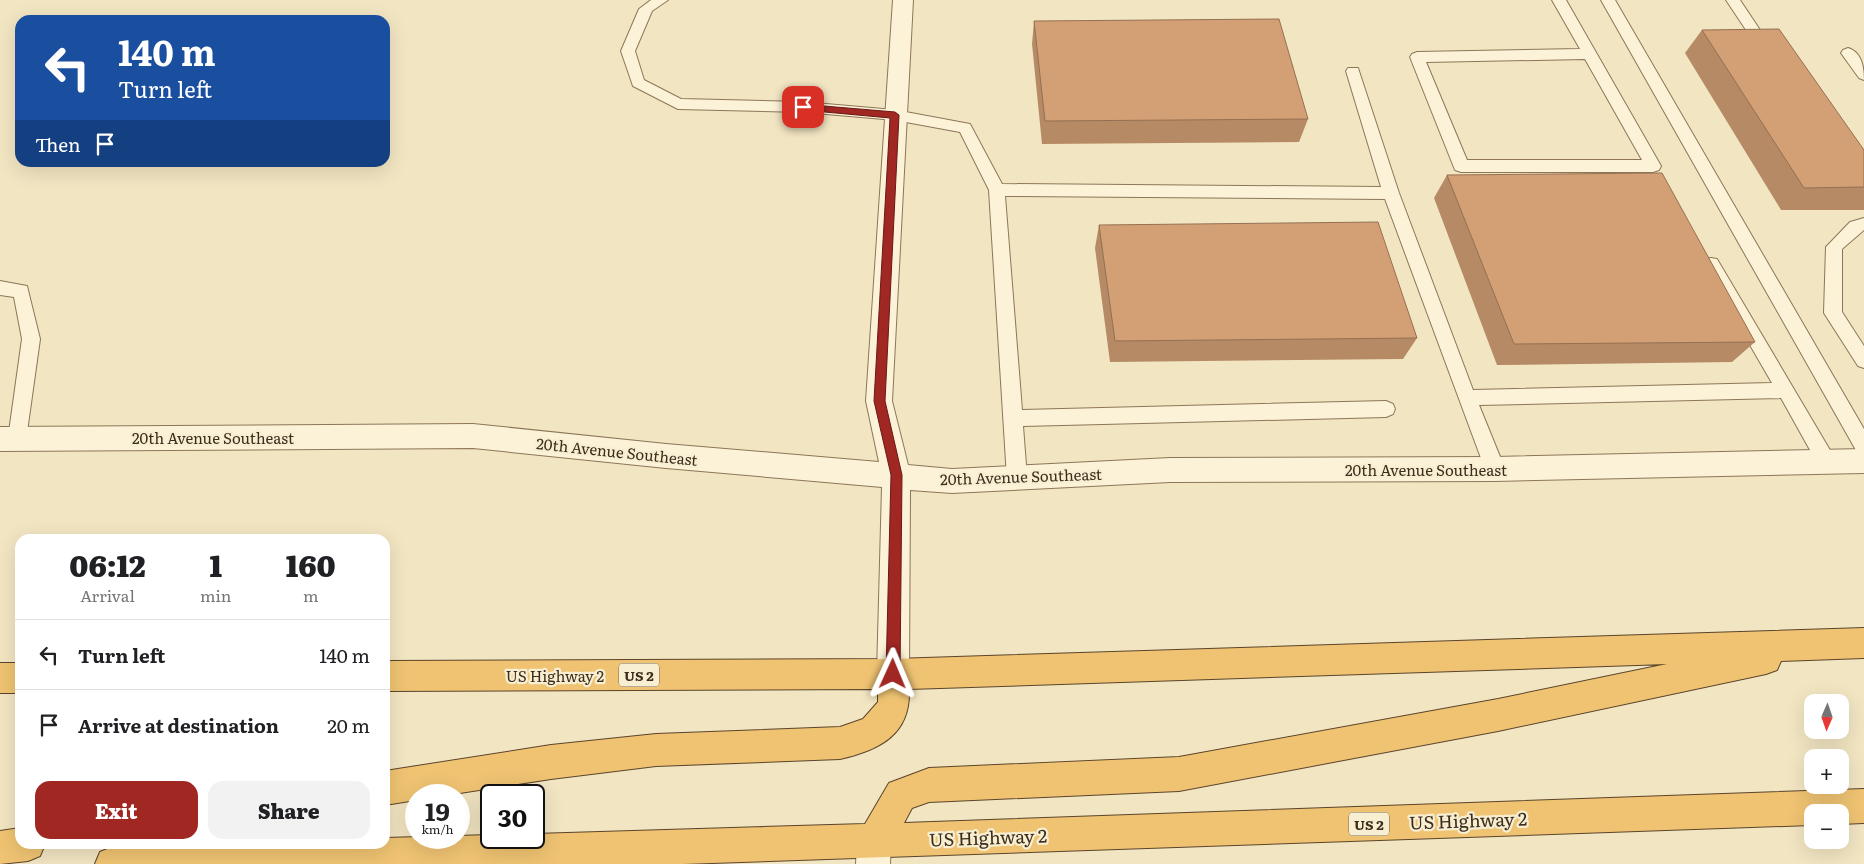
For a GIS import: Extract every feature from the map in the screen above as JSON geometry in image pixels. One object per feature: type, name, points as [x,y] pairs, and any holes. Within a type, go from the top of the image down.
[{"type":"highway","name":"US Highway 2","points":[[390,676],[893,674],[1851,644]]},
{"type":"highway","points":[[873,853],[901,795],[929,785],[1179,774],[1498,715],[1851,644]]},
{"type":"highway","points":[[390,787],[551,762],[656,750],[840,743],[875,731],[886,719],[894,704],[893,674]]},
{"type":"highway","points":[[0,678],[15,678]]},
{"type":"highway","name":"US Highway 2","points":[[112,864],[873,853],[1864,806]]},
{"type":"highway","points":[[0,848],[15,846]]},
{"type":"street","points":[[893,674],[896,475],[879,401],[902,0]]},
{"type":"street","name":"20th Avenue Southeast","points":[[9,439],[473,436],[666,456],[952,481],[1170,470],[1494,469],[1864,461]]},
{"type":"lane","points":[[661,0],[646,9],[628,51],[638,83],[678,104],[803,107],[895,115],[965,128],[998,190],[1017,478]]},
{"type":"lane","points":[[1559,0],[1663,182]]},
{"type":"lane","points":[[1608,0],[1864,446]]},
{"type":"lane","points":[[1733,0],[1776,65]]},
{"type":"lane","points":[[1848,53],[1864,75]]},
{"type":"lane","points":[[1590,54],[1417,57],[1461,166],[1653,166]]},
{"type":"lane","points":[[1353,71],[1391,193],[1494,469]]},
{"type":"lane","points":[[998,190],[1391,193]]},
{"type":"lane","points":[[1864,224],[1856,226],[1834,247],[1833,313],[1864,361]]},
{"type":"lane","points":[[1702,249],[1827,462]]},
{"type":"lane","points":[[0,288],[21,291],[31,339],[9,439]]},
{"type":"lane","points":[[1467,398],[1786,390]]},
{"type":"lane","points":[[1013,418],[1386,409]]},
{"type":"building","points":[[1279,19],[1308,119],[1045,121],[1034,21]]},
{"type":"building","points":[[1779,29],[1864,150],[1864,187],[1804,188],[1702,30]]},
{"type":"building","points":[[1662,173],[1755,342],[1514,344],[1447,175]]},
{"type":"building","points":[[1378,222],[1417,338],[1115,341],[1099,225]]},
{"type":"route","points":[[803,107],[895,115],[879,401],[896,475],[893,674]]}]
